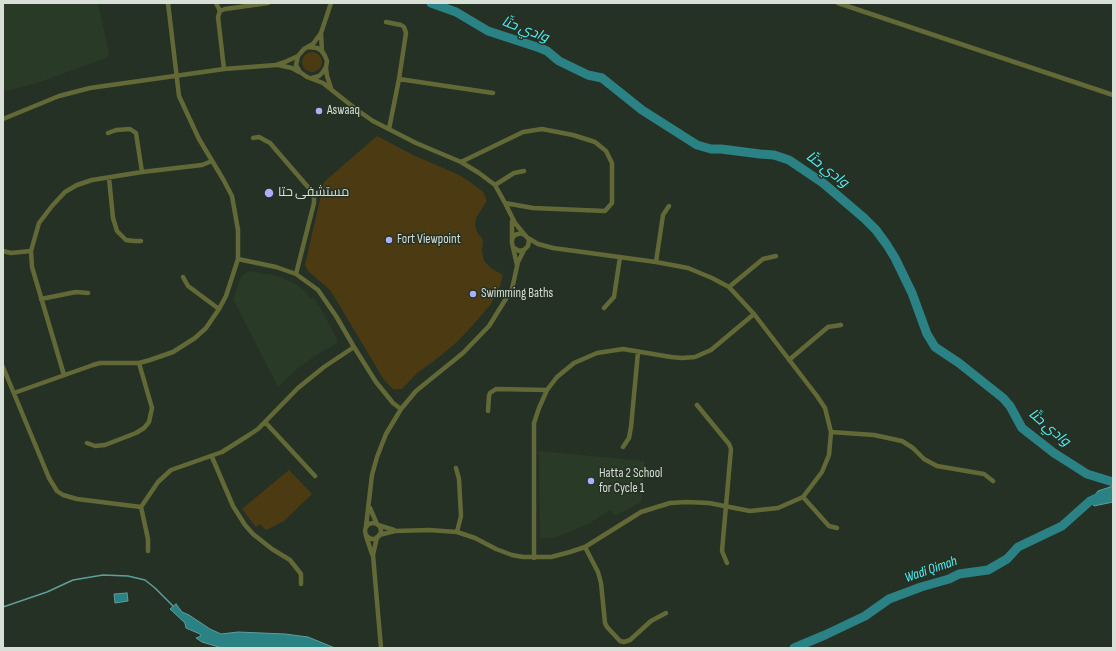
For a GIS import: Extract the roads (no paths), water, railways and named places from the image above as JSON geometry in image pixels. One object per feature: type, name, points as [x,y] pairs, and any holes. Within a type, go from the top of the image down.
[{"type":"street","points":[[14,393],[100,363],[139,362],[173,352],[206,328],[226,296],[238,259],[238,230],[232,196],[224,178],[199,139],[179,96],[168,3]]},
{"type":"street","points":[[216,3],[220,11],[218,17],[224,69]]},
{"type":"street","points":[[220,11],[268,3]]},
{"type":"street","points":[[300,72],[296,65],[298,56],[300,52],[313,44],[321,34],[331,3]]},
{"type":"street","points":[[838,3],[1113,95]]},
{"type":"street","points":[[386,22],[401,25],[404,27],[406,33],[400,79],[389,129]]},
{"type":"street","points":[[321,34],[322,52],[327,62],[326,67],[329,84],[332,90]]},
{"type":"street","points":[[308,47],[317,48],[322,52]]},
{"type":"street","points":[[3,119],[32,106],[66,94],[90,88],[224,69],[276,65],[298,56]]},
{"type":"street","points":[[276,65],[292,68],[300,72],[332,90],[357,110],[389,129],[416,143],[461,162],[479,173],[495,185],[517,227],[526,236],[538,244],[553,248],[656,262],[688,268],[729,287],[754,314],[817,396],[825,408],[831,432],[829,455],[822,472],[803,497],[778,508],[750,511],[710,503],[670,503],[652,508],[630,518],[585,546],[551,557],[534,558],[512,556],[475,538],[457,532],[430,530],[395,531],[372,539],[366,536]]},
{"type":"street","points":[[311,78],[319,76],[326,67]]},
{"type":"street","points":[[400,79],[493,93]]},
{"type":"street","points":[[108,133],[116,130],[130,129],[135,131],[137,135],[142,172]]},
{"type":"street","points":[[461,162],[523,132],[542,129],[573,135],[595,142],[606,151],[612,163],[612,203],[605,211],[533,208],[505,203]]},
{"type":"street","points":[[253,138],[259,137],[270,143],[314,194],[314,204],[296,274]]},
{"type":"street","points":[[64,375],[32,268],[31,251],[40,223],[52,206],[65,192],[77,185],[92,180],[202,165],[212,161]]},
{"type":"street","points":[[495,185],[514,173],[524,171]]},
{"type":"street","points":[[109,178],[113,218],[117,231],[126,240],[141,241]]},
{"type":"street","points":[[656,262],[663,215],[669,206]]},
{"type":"street","points":[[512,218],[512,246],[514,248],[517,267]]},
{"type":"street","points":[[512,240],[515,235],[518,234],[526,236]]},
{"type":"street","points":[[373,555],[365,530],[372,475],[377,456],[386,434],[401,409],[416,391],[463,353],[489,326],[512,289],[521,255],[529,243],[526,236]]},
{"type":"street","points":[[514,248],[519,251],[538,244]]},
{"type":"street","points":[[3,251],[11,253],[31,251]]},
{"type":"street","points":[[729,287],[763,259],[776,256]]},
{"type":"street","points":[[604,308],[614,297],[620,257]]},
{"type":"street","points":[[238,259],[276,267],[296,274],[308,281],[323,296],[384,393],[401,409]]},
{"type":"street","points":[[183,277],[188,286],[219,309]]},
{"type":"street","points":[[41,299],[76,292],[88,293]]},
{"type":"street","points":[[534,558],[534,424],[547,390],[557,377],[574,363],[597,353],[623,349],[682,358],[702,355],[711,350],[754,314]]},
{"type":"street","points":[[789,360],[828,327],[841,325]]},
{"type":"street","points":[[148,551],[148,539],[141,507],[158,482],[171,470],[212,457],[249,435],[265,422],[298,388],[324,367],[354,347]]},
{"type":"street","points":[[623,447],[629,438],[631,427],[638,352]]},
{"type":"street","points":[[87,443],[95,446],[105,445],[136,433],[144,428],[149,422],[152,408],[139,362]]},
{"type":"street","points":[[3,367],[53,486],[62,495],[77,499],[141,507]]},
{"type":"street","points":[[488,411],[490,393],[496,389],[547,390]]},
{"type":"street","points":[[696,405],[729,444],[731,449],[722,551],[727,563]]},
{"type":"street","points":[[265,422],[315,476]]},
{"type":"street","points":[[831,432],[874,435],[902,441],[913,448],[924,459],[937,466],[984,474],[993,481]]},
{"type":"street","points":[[212,457],[233,506],[245,525],[253,534],[267,545],[290,560],[301,574],[301,584]]},
{"type":"street","points":[[456,468],[459,479],[461,516],[457,532]]},
{"type":"street","points":[[803,497],[829,526],[837,528]]},
{"type":"street","points":[[369,504],[381,530],[374,546],[373,555],[382,648]]},
{"type":"street","points":[[366,526],[371,523],[395,531]]},
{"type":"street","points":[[585,546],[598,572],[601,583],[605,623],[620,641],[624,642],[630,640],[651,620],[666,613]]},
{"type":"water","points":[[1113,486],[1113,502],[1094,506],[1090,501],[1098,491]]},
{"type":"water","points":[[127,593],[128,601],[115,603],[114,594]]},
{"type":"water","points":[[176,604],[182,612],[221,634],[238,632],[285,634],[308,637],[335,648],[222,648],[202,642],[196,638],[201,636],[200,634],[186,628],[185,623],[170,609]]},
{"type":"waterway","name":"وادي حتّا","points":[[431,3],[456,12],[488,31],[547,51],[559,61],[588,75],[602,78],[642,110],[697,145],[711,149],[774,155],[789,160],[823,183],[864,218],[876,230],[887,245],[912,293],[927,334],[935,347],[959,363],[1003,398],[1010,406],[1022,428],[1054,453],[1087,474],[1113,482]]},
{"type":"waterway","name":"Wadi Qimah","points":[[794,648],[865,616],[889,599],[921,587],[949,579],[959,574],[988,570],[1007,559],[1018,547],[1062,526],[1090,501],[1103,495],[1113,493]]},
{"type":"waterway","points":[[3,607],[47,592],[73,580],[103,575],[128,576],[145,580],[173,606]]},
{"type":"place","name":"Aswaaq","points":[[319,111]]},
{"type":"place","name":"مستشفى حتا","points":[[269,193]]},
{"type":"place","name":"Fort Viewpoint","points":[[389,240]]},
{"type":"place","name":"Swimming Baths","points":[[473,294]]},
{"type":"place","name":"Hatta 2 School for Cycle 1","points":[[591,481]]}]
